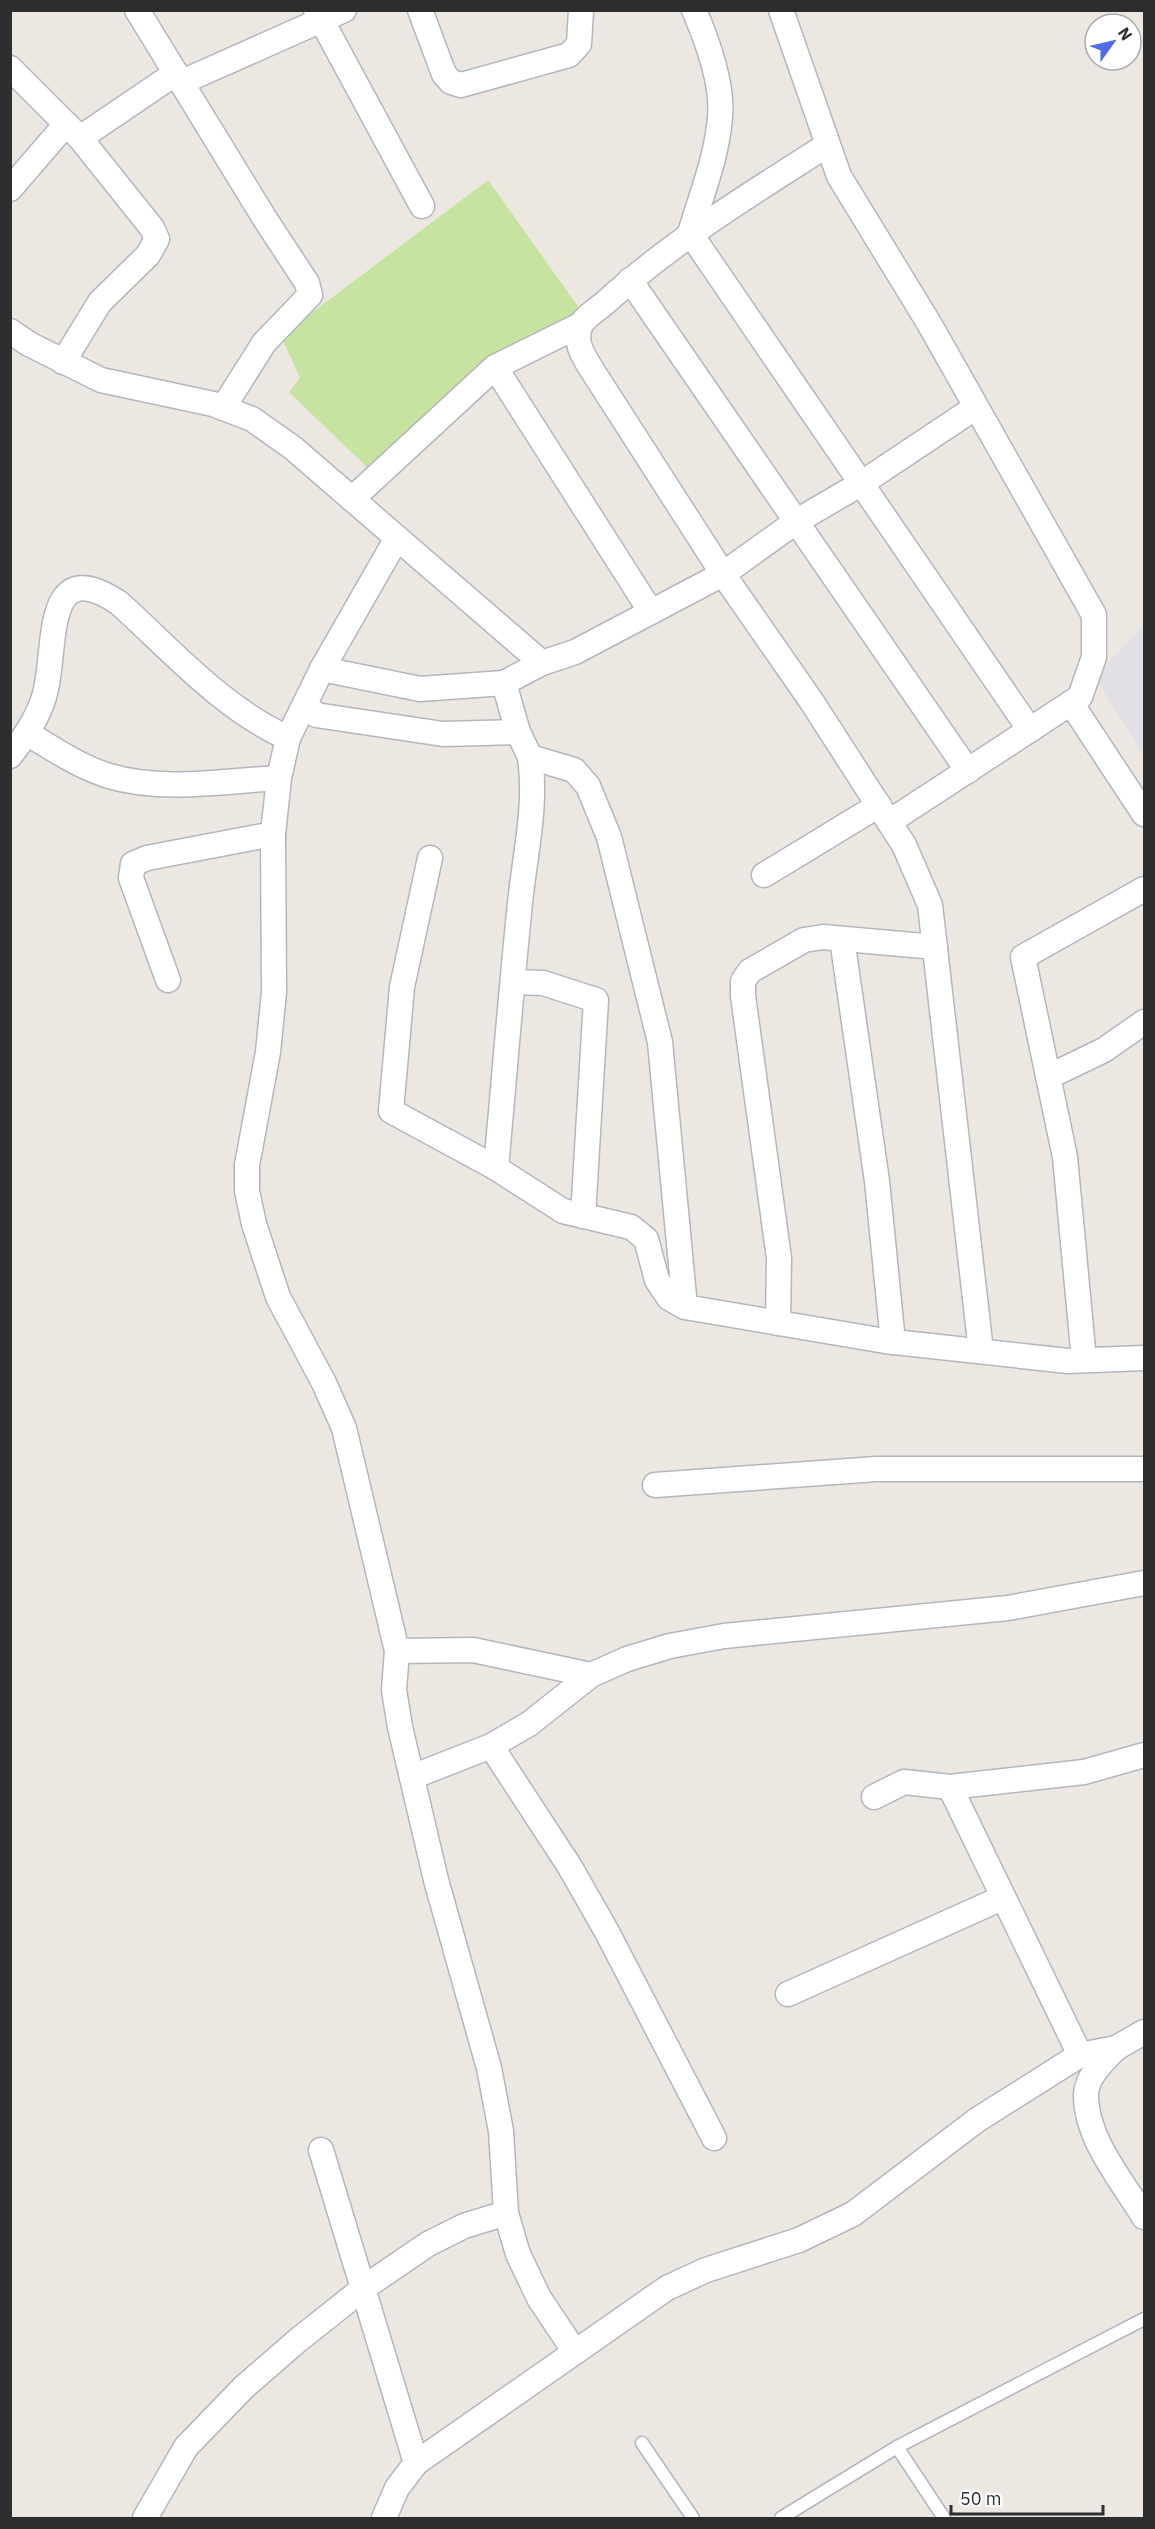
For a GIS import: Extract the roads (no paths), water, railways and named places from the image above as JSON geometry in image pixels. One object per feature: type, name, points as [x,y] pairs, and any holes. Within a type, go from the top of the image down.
[{"type":"street","points":[[137,10],[307,284],[310,295],[264,343],[223,408]]},
{"type":"street","points":[[10,189],[73,131],[179,77],[319,15],[344,10]]},
{"type":"street","points":[[420,10],[444,74],[451,82],[461,85],[569,56],[579,44],[581,10]]},
{"type":"street","points":[[690,233],[714,155],[720,116],[715,74],[704,33],[694,10]]},
{"type":"street","points":[[764,875],[968,771],[1071,703],[1080,697],[1094,657],[1094,615],[976,407],[839,176],[781,10]]},
{"type":"street","points":[[319,15],[422,206]]},
{"type":"street","points":[[10,68],[73,131],[152,228],[157,239],[148,255],[100,302],[63,362]]},
{"type":"street","points":[[352,499],[495,367],[580,325],[630,280],[690,233],[827,145]]},
{"type":"street","points":[[690,233],[1030,730]]},
{"type":"street","points":[[630,280],[968,771]]},
{"type":"street","points":[[580,325],[578,339],[580,350],[723,574],[812,702],[904,845],[930,905],[981,1351]]},
{"type":"street","points":[[10,331],[63,362],[101,380],[223,408],[252,419],[293,448],[542,663]]},
{"type":"street","points":[[495,367],[651,612]]},
{"type":"street","points":[[322,669],[420,689],[504,683],[542,663],[575,652],[723,574],[797,521],[862,483],[976,407]]},
{"type":"street","points":[[397,537],[322,669],[288,738],[279,778],[273,834],[274,992],[268,1052],[247,1165],[247,1191],[254,1224],[278,1297],[324,1383],[344,1428],[397,1651],[394,1690],[412,1777],[436,1880],[489,2068],[501,2131],[506,2213],[518,2254],[539,2298],[575,2352]]},
{"type":"street","points":[[10,756],[27,733],[44,699],[50,669],[55,615],[64,598],[81,588],[98,589],[119,603],[236,708],[265,728],[288,738]]},
{"type":"street","points":[[496,1168],[520,900],[530,841],[534,782],[530,757],[518,732],[504,683]]},
{"type":"street","points":[[1071,703],[1144,813]]},
{"type":"street","points":[[305,704],[316,715],[443,734],[518,732]]},
{"type":"street","points":[[27,733],[74,761],[107,776],[141,783],[279,778]]},
{"type":"street","points":[[530,757],[574,770],[588,786],[609,837],[660,1042],[685,1307]]},
{"type":"street","points":[[168,980],[131,878],[133,864],[147,858],[273,834]]},
{"type":"street","points":[[430,858],[402,987],[391,1111],[496,1168],[563,1210],[631,1227],[646,1239],[657,1280],[669,1298],[685,1307],[893,1342],[1068,1361],[1144,1358]]},
{"type":"street","points":[[1084,1360],[1065,1157],[1023,957],[1144,889]]},
{"type":"street","points":[[778,1323],[779,1258],[742,996],[743,981],[750,971],[804,940],[823,937],[935,947]]},
{"type":"street","points":[[842,939],[877,1181],[893,1342]]},
{"type":"street","points":[[513,982],[543,983],[596,1000],[583,1216]]},
{"type":"street","points":[[1048,1077],[1104,1050],[1144,1025]]},
{"type":"street","points":[[655,1485],[876,1469],[1144,1468]]},
{"type":"street","points":[[412,1777],[490,1746],[529,1724],[591,1675],[627,1659],[670,1646],[724,1636],[1008,1608],[1144,1583]]},
{"type":"street","points":[[397,1651],[473,1650],[591,1675]]},
{"type":"street","points":[[490,1746],[570,1867],[602,1922],[714,2138]]},
{"type":"street","points":[[873,1797],[904,1782],[950,1787],[1084,1772],[1144,1755]]},
{"type":"street","points":[[950,1787],[1080,2055]]},
{"type":"street","points":[[788,1994],[1002,1898]]},
{"type":"street","points":[[1144,2032],[1116,2048],[1097,2068],[1086,2092],[1090,2122],[1104,2152],[1144,2217]]},
{"type":"street","points":[[384,2518],[397,2488],[416,2463],[668,2288],[706,2270],[799,2240],[853,2214],[977,2120],[1080,2055],[1116,2048]]},
{"type":"street","points":[[321,2150],[365,2287],[416,2463]]},
{"type":"street","points":[[145,2518],[186,2447],[213,2417],[297,2341],[365,2287],[428,2244],[464,2226],[506,2213]]},
{"type":"lane","points":[[781,2518],[897,2447],[1144,2319]]},
{"type":"lane","points":[[642,2443],[693,2518]]},
{"type":"lane","points":[[897,2447],[944,2518]]}]
